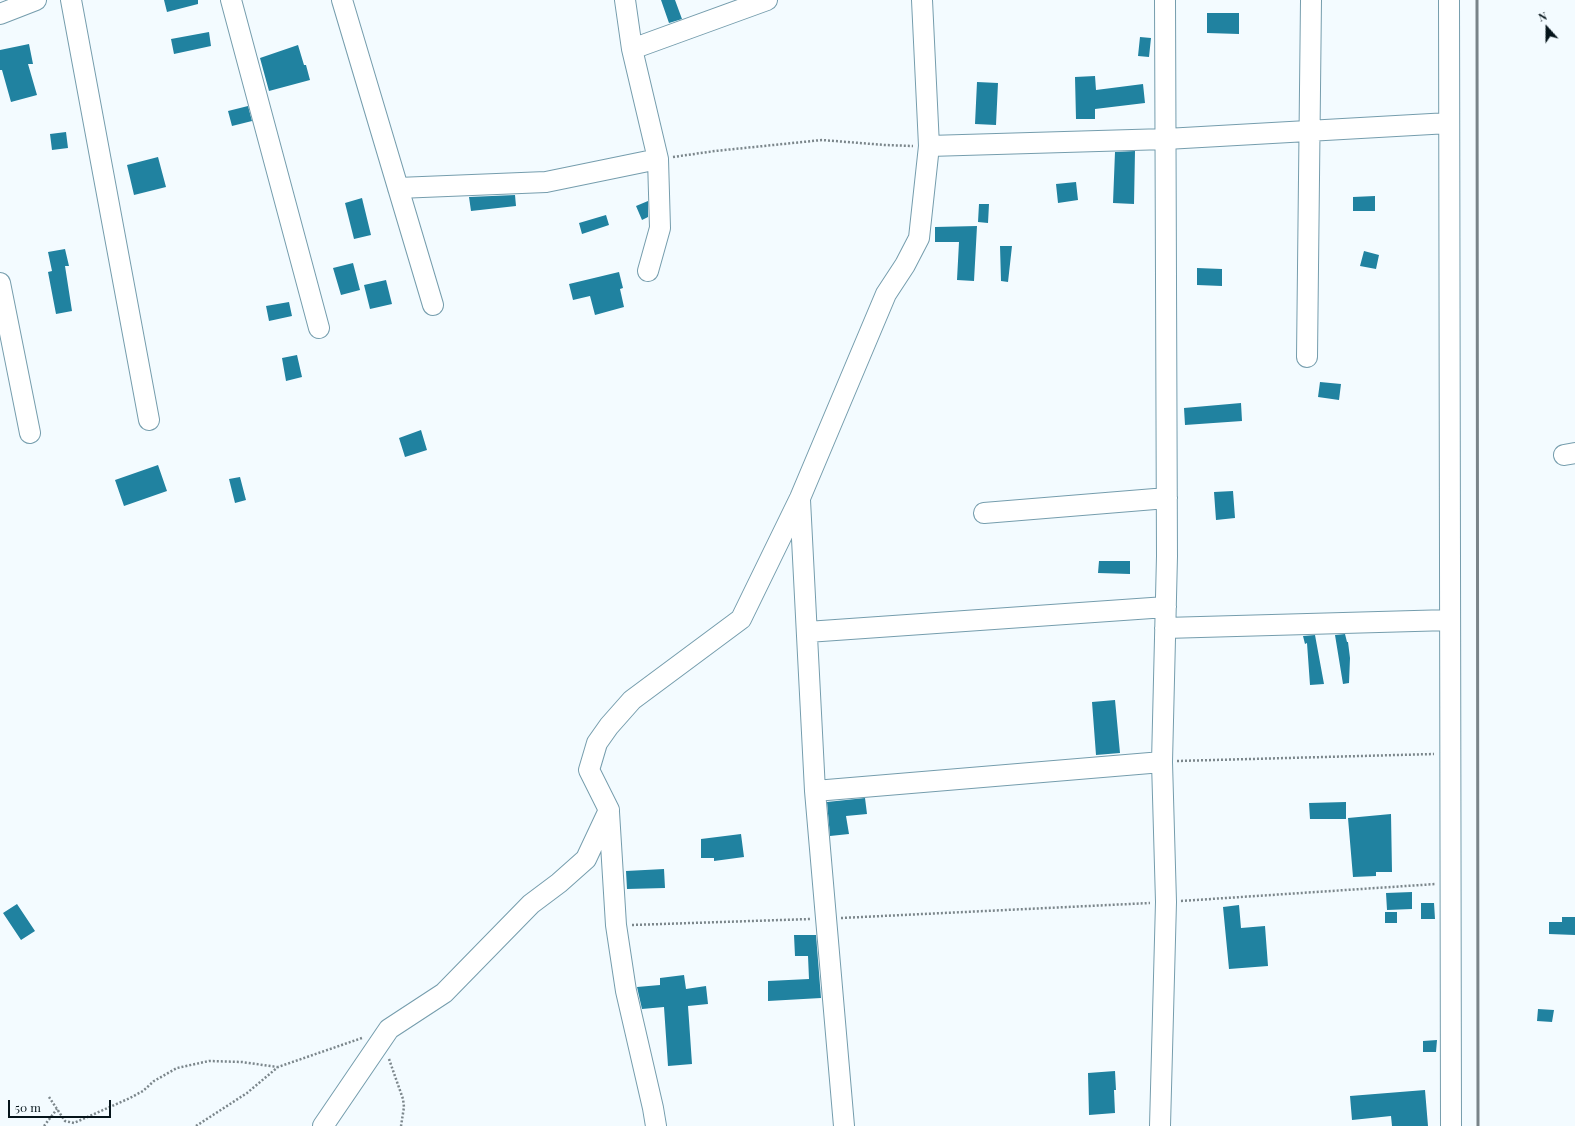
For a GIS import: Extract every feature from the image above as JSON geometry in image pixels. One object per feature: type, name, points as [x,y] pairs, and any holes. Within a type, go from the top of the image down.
[{"type":"street","points":[[0,14],[36,0]]},
{"type":"street","points":[[71,0],[149,420]]},
{"type":"street","points":[[231,0],[318,328]]},
{"type":"street","points":[[342,0],[433,305]]},
{"type":"street","points":[[625,0],[632,49],[658,159],[660,228],[648,271]]},
{"type":"street","points":[[632,49],[767,0]]},
{"type":"street","points":[[656,1126],[626,991],[616,925],[609,810],[589,770],[597,743],[609,726],[632,700],[741,619],[800,498],[886,294],[906,265],[919,238],[929,146],[922,0]]},
{"type":"street","points":[[1160,1126],[1166,902],[1162,762],[1166,607],[1165,0]]},
{"type":"street","points":[[1307,357],[1311,0]]},
{"type":"street","points":[[1449,0],[1451,1126]]},
{"type":"street","points":[[929,146],[1166,139],[1449,123]]},
{"type":"street","points":[[398,188],[546,182],[658,159]]},
{"type":"street","points":[[0,283],[30,433]]},
{"type":"street","points":[[800,498],[815,791],[844,1126]]},
{"type":"street","points":[[984,513],[1166,498]]},
{"type":"street","points":[[807,632],[1166,607]]},
{"type":"street","points":[[1165,628],[1450,620]]},
{"type":"street","points":[[815,791],[1162,762]]},
{"type":"street","points":[[323,1126],[389,1029],[444,993],[531,904],[559,883],[586,859],[609,810]]},
{"type":"path","points":[[658,159],[715,151],[822,140],[885,145],[929,146]]},
{"type":"path","points":[[1162,762],[1451,754]]},
{"type":"path","points":[[616,925],[826,919],[1166,902],[1450,883]]},
{"type":"path","points":[[196,1126],[246,1093],[278,1067],[389,1029]]},
{"type":"path","points":[[389,1055],[389,1061],[403,1099],[404,1107],[401,1126]]},
{"type":"path","points":[[49,1097],[65,1121],[74,1123],[130,1098],[143,1091],[154,1081],[177,1068],[209,1061],[242,1062],[278,1067]]},
{"type":"path","points":[[44,1126],[57,1109]]},
{"type":"building","points":[[164,0],[198,0],[198,4],[167,12]]},
{"type":"building","points":[[661,0],[675,0],[682,19],[669,23]]},
{"type":"building","points":[[1207,13],[1239,13],[1239,34],[1207,33]]},
{"type":"building","points":[[209,32],[211,46],[174,54],[171,39]]},
{"type":"building","points":[[1140,37],[1151,38],[1149,57],[1138,56]]},
{"type":"building","points":[[29,44],[33,64],[28,64],[37,95],[11,102],[2,70],[0,70],[0,50]]},
{"type":"building","points":[[298,45],[310,80],[269,91],[260,58]]},
{"type":"building","points":[[1095,76],[1096,90],[1143,84],[1145,103],[1095,109],[1095,119],[1076,119],[1075,77]]},
{"type":"building","points":[[977,82],[998,83],[996,125],[975,124]]},
{"type":"building","points":[[248,106],[252,121],[232,126],[228,111]]},
{"type":"building","points":[[66,132],[68,148],[52,150],[50,134]]},
{"type":"building","points":[[1135,151],[1134,204],[1113,203],[1115,152]]},
{"type":"building","points":[[158,157],[166,187],[134,195],[127,165]]},
{"type":"building","points":[[1076,182],[1078,200],[1058,203],[1056,184]]},
{"type":"building","points":[[515,195],[516,206],[471,211],[469,197]]},
{"type":"building","points":[[1375,196],[1375,211],[1353,211],[1353,197]]},
{"type":"building","points":[[362,198],[371,235],[354,239],[345,203]]},
{"type":"building","points":[[648,201],[648,217],[642,220],[636,206]]},
{"type":"building","points":[[979,204],[989,204],[988,223],[978,222]]},
{"type":"building","points":[[606,215],[609,225],[582,234],[579,223]]},
{"type":"building","points":[[977,226],[974,281],[957,280],[959,242],[935,242],[935,227]]},
{"type":"building","points":[[1000,246],[1012,246],[1008,282],[1001,281]]},
{"type":"building","points":[[65,249],[69,266],[65,266],[72,311],[56,314],[48,272],[52,271],[48,252]]},
{"type":"building","points":[[1364,251],[1379,255],[1376,269],[1360,266]]},
{"type":"building","points":[[353,263],[360,290],[341,295],[333,268]]},
{"type":"building","points":[[1197,268],[1222,269],[1222,286],[1197,285]]},
{"type":"building","points":[[619,272],[623,288],[620,289],[624,307],[595,315],[590,296],[573,300],[569,284]]},
{"type":"building","points":[[386,280],[392,304],[370,309],[364,285]]},
{"type":"building","points":[[289,302],[292,316],[269,321],[266,306]]},
{"type":"building","points":[[297,355],[302,377],[286,381],[282,358]]},
{"type":"building","points":[[1320,382],[1341,384],[1339,400],[1318,397]]},
{"type":"building","points":[[1241,403],[1242,421],[1185,425],[1184,408]]},
{"type":"building","points":[[421,430],[427,450],[405,457],[399,438]]},
{"type":"building","points":[[158,465],[167,491],[124,506],[115,480]]},
{"type":"building","points":[[240,477],[246,500],[235,503],[229,479]]},
{"type":"building","points":[[1233,491],[1235,518],[1216,520],[1214,492]]},
{"type":"building","points":[[1099,561],[1130,561],[1130,574],[1098,573]]},
{"type":"building","points":[[1345,634],[1348,642],[1350,658],[1349,683],[1343,684],[1335,635]]},
{"type":"building","points":[[1315,635],[1324,684],[1310,685],[1307,643],[1305,644],[1303,636]]},
{"type":"building","points":[[1115,700],[1120,753],[1096,755],[1092,702]]},
{"type":"building","points":[[865,798],[867,814],[846,816],[849,834],[830,836],[827,802]]},
{"type":"building","points":[[1346,802],[1346,819],[1310,819],[1309,803]]},
{"type":"building","points":[[1391,814],[1392,872],[1376,872],[1376,876],[1353,877],[1348,818]]},
{"type":"building","points":[[741,834],[744,857],[714,861],[714,858],[701,858],[701,839]]},
{"type":"building","points":[[664,869],[665,888],[627,889],[626,871]]},
{"type":"building","points":[[1412,892],[1412,909],[1387,910],[1386,893]]},
{"type":"building","points":[[1421,903],[1434,903],[1435,919],[1421,919]]},
{"type":"building","points":[[17,904],[35,931],[21,940],[3,913]]},
{"type":"building","points":[[1239,905],[1241,928],[1265,926],[1268,966],[1229,969],[1223,907]]},
{"type":"building","points":[[1385,912],[1397,912],[1397,923],[1385,923]]},
{"type":"building","points":[[1562,917],[1575,917],[1575,935],[1549,934],[1549,922],[1562,922]]},
{"type":"building","points":[[794,935],[816,935],[821,998],[768,1001],[768,981],[809,979],[808,956],[795,956]]},
{"type":"building","points":[[684,975],[686,989],[706,986],[708,1004],[688,1006],[692,1064],[668,1066],[664,1007],[642,1009],[637,987],[660,985],[660,978]]},
{"type":"building","points":[[1538,1009],[1554,1010],[1552,1022],[1537,1021]]},
{"type":"building","points":[[1437,1040],[1436,1052],[1423,1052],[1423,1041]]},
{"type":"building","points":[[1115,1071],[1115,1113],[1089,1115],[1088,1073]]},
{"type":"building","points":[[1425,1090],[1428,1126],[1392,1126],[1391,1116],[1352,1120],[1350,1096]]},
{"type":"railway","points":[[1477,0],[1478,1126]]}]
